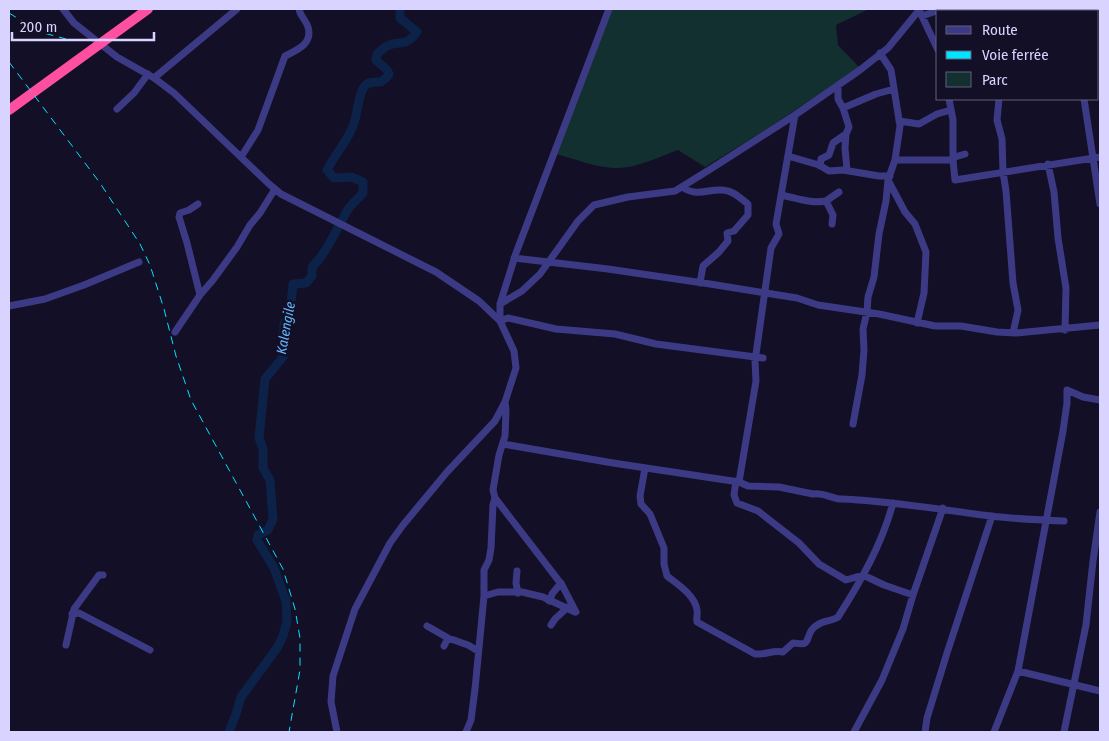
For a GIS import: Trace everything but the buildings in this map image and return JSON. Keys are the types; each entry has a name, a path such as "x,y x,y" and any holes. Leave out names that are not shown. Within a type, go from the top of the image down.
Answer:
{"highway":[{"path":"9,110 148,9"}],"street":[{"path":"63,9 74,23 117,57 151,76 174,93 281,194 436,272 479,300 500,321 514,351 516,368 505,402 495,422 448,472 396,535 355,609 332,676 331,702 337,732"},
{"path":"117,109 151,76 237,9"},
{"path":"241,157 258,130 285,56 303,47 309,36 308,27 299,9"},
{"path":"500,321 500,304 514,258 609,9"},
{"path":"500,304 522,291 540,274 578,221 594,205 628,197 675,191 795,115 838,85 888,48 920,12 942,9"},
{"path":"920,12 936,46"},
{"path":"853,424 862,375 863,329 868,297 874,277 879,234 889,178 895,160 900,126 891,70 880,53"},
{"path":"838,85 838,99 844,108 849,127 846,134 845,148 847,170"},
{"path":"844,108 876,94 894,89"},
{"path":"949,100 953,120 955,180 1097,157"},
{"path":"999,100 997,120 1002,139 1003,172 1018,310 1013,333"},
{"path":"1084,100 1097,157 1094,169 1100,204"},
{"path":"899,121 919,124 950,110"},
{"path":"795,115 776,224 779,234 771,248 764,293 756,381 734,495 737,503 758,511 798,543 819,564 846,580 863,575 913,595"},
{"path":"820,166 821,160 829,154 833,143 846,134"},
{"path":"895,160 954,160 955,157 965,154"},
{"path":"788,156 820,166 829,171 847,170 889,178"},
{"path":"1048,164 1054,192 1058,238 1066,288 1065,330"},
{"path":"889,178 905,212 916,224 926,252 924,293 917,323"},
{"path":"682,187 699,193 708,193 715,190 728,191 748,204 748,215 734,231 727,232 728,241 703,266 700,283"},
{"path":"175,332 200,295 237,247 275,189"},
{"path":"781,195 806,202 826,201 839,192"},
{"path":"826,201 833,215 832,224"},
{"path":"198,204 180,213 179,217 200,295"},
{"path":"514,258 608,269 797,298 818,305 949,327 962,326 1013,333 1065,330 1100,325"},
{"path":"9,306 46,299 139,262"},
{"path":"500,321 508,318 556,328 615,334 656,344 759,357"},
{"path":"994,732 1018,671 1067,404 1067,390 1083,397 1100,400"},
{"path":"466,732 471,720 484,596 484,570 489,560 495,498 493,490 506,424 505,402"},
{"path":"503,444 645,468 738,481 748,486 779,487 843,499 943,508 992,516 1064,521"},
{"path":"645,468 640,496 641,504 650,514 664,548 664,564 667,576 680,585 695,603 698,610 696,622 750,652 765,655 770,651 783,652 792,643 805,643 811,629 820,623 838,617 863,575 889,520 893,503"},
{"path":"495,498 561,583 570,605"},
{"path":"854,732 882,680 903,629 943,508"},
{"path":"926,732 927,718 942,668 992,516"},
{"path":"1064,732 1086,625 1092,561 1100,516"},
{"path":"517,571 518,593"},
{"path":"66,645 72,614 89,586 95,582 99,575 103,575"},
{"path":"543,597 550,601 552,594 561,583"},
{"path":"484,596 498,592 522,592 570,605"},
{"path":"551,625 555,618 570,605"},
{"path":"72,614 79,613 150,650"},
{"path":"427,626 448,638 468,645 478,652"},
{"path":"444,646 448,638"},
{"path":"1018,671 1100,691"}],"green space":[{"path":"611,9 869,9 836,25 838,45 859,67 770,127 705,167 678,150 639,165 614,168 556,154"}],"waterway":[{"name":"Kalengile","path":"229,732 241,697 277,648 287,621 286,601 274,568 257,540 258,535 268,530 273,519 270,480 263,468 263,449 259,438 265,379 283,357 284,324 290,314 293,284 306,283 312,276 312,267 327,248 349,208 363,193 363,182 351,177 334,178 327,170 355,121 360,96 364,87 370,83 381,82 389,74 376,60 377,54 387,46 409,40 417,32 400,18 400,9"}],"railway":[{"path":"9,13 40,32 66,39"},
{"path":"9,62 100,183 140,244 150,265 176,356 191,400 283,569 295,609 300,638 300,670 289,732"}]}
